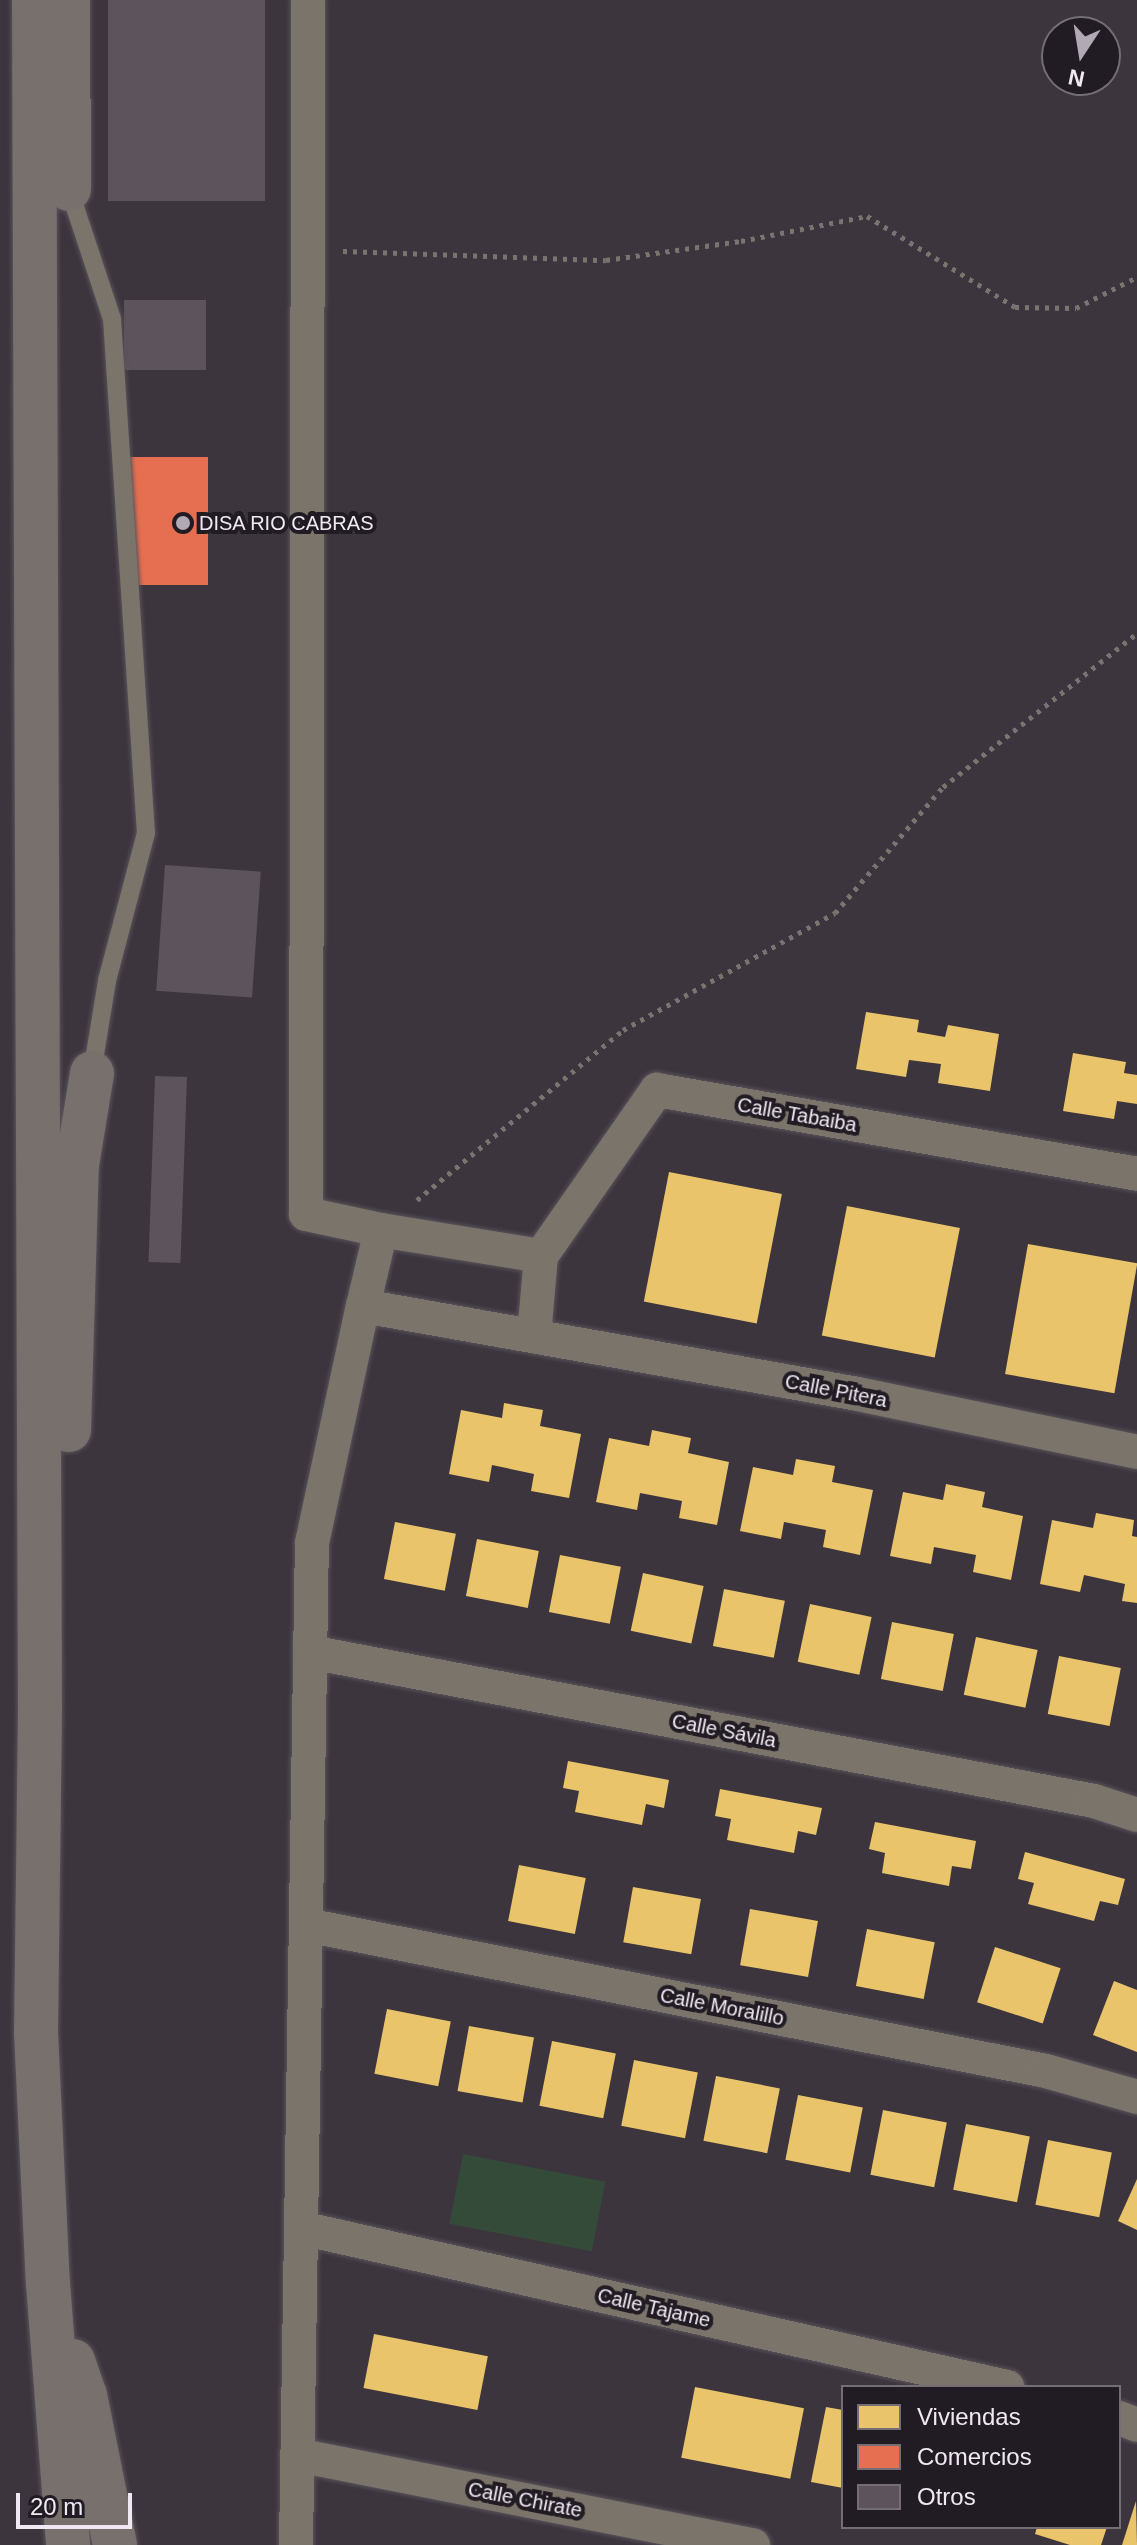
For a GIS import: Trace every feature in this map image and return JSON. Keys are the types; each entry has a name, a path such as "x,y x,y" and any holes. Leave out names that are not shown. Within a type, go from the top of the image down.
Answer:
{"highway":[{"path":"34,0 40,1709 36,2032 48,2283 68,2545"},
{"path":"68,0 69,189"},
{"path":"40,1709 67,1576 76,1180 92,1073"},
{"path":"48,2283 85,2395 115,2545"}],"street":[{"path":"308,0 306,1214 381,1230 541,1256 534,1336"},
{"name":"Calle Tabaiba","path":"541,1256 657,1090 1137,1174"},
{"path":"296,2545 312,1543 381,1230"},
{"name":"Calle Pitera","path":"363,1306 858,1394 1137,1452"},
{"name":"Calle Sávila","path":"310,1652 1094,1801 1137,1815"},
{"name":"Calle Moralillo","path":"306,1925 1046,2071 1137,2097"},
{"name":"Calle Tajame","path":"301,2228 998,2385"},
{"name":"Calle Chirate","path":"297,2455 753,2545"}],"lane":[{"path":"69,189 112,319 146,833 107,981 92,1073"}],"path":[{"path":"308,250 606,260 741,241 867,216 1015,307 1076,308 1137,277"},
{"path":"381,1230 623,1030 835,913 943,787 1137,633"}],"green space":[{"path":"463,2154 605,2182 592,2251 449,2224"}],"building: Viviendas":[{"path":"866,1012 919,1020 917,1032 945,1037 948,1025 999,1034 990,1091 938,1083 941,1064 909,1060 906,1077 856,1069"},
{"path":"1073,1053 1126,1062 1124,1073 1137,1075 1137,1104 1117,1101 1114,1119 1063,1111"},
{"path":"669,1172 782,1194 757,1324 644,1302"},
{"path":"847,1206 960,1228 935,1358 822,1336"},
{"path":"1028,1244 1137,1263 1114,1393 1005,1374"},
{"path":"504,1403 543,1410 540,1426 581,1434 569,1498 531,1491 534,1474 492,1465 489,1482 449,1474 461,1410 502,1418"},
{"path":"652,1430 691,1438 688,1453 729,1462 717,1525 679,1518 682,1501 640,1493 637,1510 596,1502 609,1438 649,1446"},
{"path":"796,1459 835,1466 832,1482 873,1490 860,1555 823,1547 826,1530 784,1522 781,1539 740,1531 753,1467 793,1475"},
{"path":"946,1484 985,1492 982,1507 1023,1516 1011,1580 973,1572 976,1555 934,1547 931,1564 890,1556 903,1492 943,1500"},
{"path":"1096,1513 1134,1520 1132,1536 1137,1537 1137,1603 1122,1601 1125,1584 1084,1575 1080,1592 1040,1584 1052,1520 1093,1528"},
{"path":"395,1522 456,1534 445,1591 384,1579"},
{"path":"477,1539 539,1551 528,1608 466,1596"},
{"path":"560,1555 621,1567 610,1624 549,1612"},
{"path":"643,1573 704,1586 691,1644 631,1631"},
{"path":"724,1589 785,1601 774,1658 713,1646"},
{"path":"810,1604 872,1617 859,1675 798,1662"},
{"path":"892,1622 954,1634 943,1691 881,1679"},
{"path":"976,1637 1038,1650 1025,1708 964,1695"},
{"path":"1059,1656 1121,1668 1110,1726 1048,1714"},
{"path":"568,1761 669,1780 664,1808 646,1804 642,1825 575,1812 579,1791 563,1788"},
{"path":"720,1789 822,1808 816,1835 798,1831 794,1853 727,1840 731,1819 715,1816"},
{"path":"875,1822 976,1841 971,1869 952,1866 949,1886 882,1873 885,1853 869,1849"},
{"path":"1025,1852 1125,1879 1118,1905 1100,1901 1094,1921 1028,1904 1034,1883 1018,1879"},
{"path":"519,1865 586,1878 575,1934 508,1921"},
{"path":"633,1887 701,1899 691,1954 623,1942"},
{"path":"750,1909 818,1921 808,1977 740,1965"},
{"path":"867,1929 935,1942 924,1999 856,1986"},
{"path":"995,1947 1061,1968 1043,2023 977,2002"},
{"path":"1114,1981 1137,1990 1137,2052 1093,2035"},
{"path":"387,2009 451,2021 438,2086 374,2074"},
{"path":"469,2026 534,2037 523,2102 458,2091"},
{"path":"552,2041 616,2053 603,2118 539,2106"},
{"path":"634,2060 698,2072 685,2138 621,2126"},
{"path":"716,2076 780,2088 767,2153 703,2141"},
{"path":"798,2095 863,2108 850,2172 785,2160"},
{"path":"883,2110 947,2122 934,2187 870,2175"},
{"path":"966,2124 1030,2136 1017,2202 953,2190"},
{"path":"1048,2140 1112,2152 1099,2217 1035,2205"},
{"path":"1137,2179 1137,2230 1118,2221"},
{"path":"374,2334 488,2356 477,2410 364,2388"},
{"path":"695,2387 804,2408 790,2479 681,2458"},
{"path":"826,2407 841,2410 841,2488 811,2482"},
{"path":"1136,2501 1137,2545 1122,2545"},
{"path":"1036,2529 1106,2529 1101,2545 1070,2545 1035,2534"}],"building: Comercios":[{"path":"122,457 208,457 208,585 122,585"}],"building: Otros":[{"path":"108,0 265,0 265,201 108,201"},
{"path":"124,300 206,300 206,370 124,370"},
{"path":"165,865 261,872 252,997 156,991"},
{"path":"155,1076 187,1077 180,1263 149,1262"}],"place":[{"name":"DISA RIO CABRAS","path":"183,523"}]}
